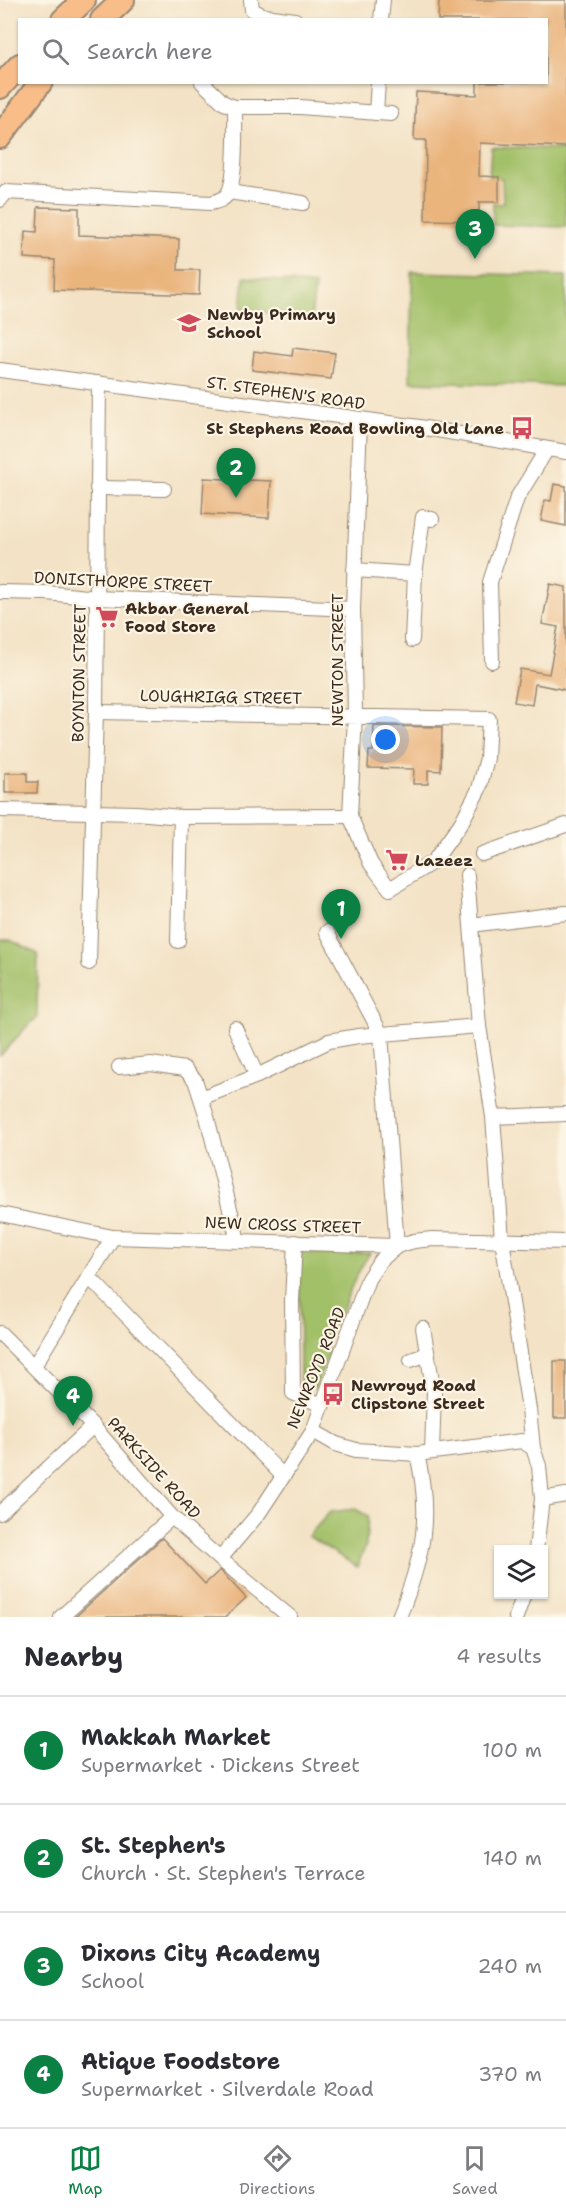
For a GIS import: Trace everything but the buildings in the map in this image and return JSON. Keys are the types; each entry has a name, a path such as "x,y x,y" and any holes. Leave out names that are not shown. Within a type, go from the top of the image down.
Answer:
{"main road":[{"path":"65,18 84,0"},
{"path":"104,18 123,0"},
{"path":"0,87 18,67"},
{"path":"0,137 40,84"}],"street":[{"path":"251,0 252,10 265,16 280,18"},
{"path":"381,18 383,0"},
{"path":"203,84 224,104 235,106 300,107 391,114"},
{"path":"376,112 378,84"},
{"path":"0,200 6,192 211,203 223,200 229,192 233,176 235,106"},
{"path":"229,192 303,203"},
{"name":"ST. STEPHEN'S ROAD","path":"0,370 419,428 566,452"},
{"name":"BOYNTON STREET","path":"89,963 96,712 99,383"},
{"name":"NEWTON STREET","path":"360,420 353,609 355,715 350,816 371,864 390,889"},
{"path":"492,661 499,642 490,582 517,498 547,448"},
{"path":"97,489 164,489"},
{"path":"412,640 415,574 423,517 432,519"},
{"path":"354,570 415,574"},
{"name":"DONISTHORPE STREET","path":"0,592 353,609"},
{"name":"LOUGHRIGG STREET","path":"96,712 489,719 487,758 479,789 461,823 434,861 390,889"},
{"path":"0,810 181,817 350,816"},
{"path":"178,941 181,817"},
{"path":"482,854 566,825"},
{"path":"466,875 479,1026 493,1117 502,1240 529,1408 532,1448 539,1466 542,1499 537,1545"},
{"path":"471,926 566,913"},
{"path":"327,932 381,1034 397,1246"},
{"path":"323,957 336,951"},
{"path":"201,1098 256,1076 329,1041 479,1026"},
{"path":"235,1028 256,1076"},
{"path":"119,1067 151,1064 185,1069 195,1080 238,1241"},
{"path":"493,1117 566,1114"},
{"name":"NEW CROSS STREET","path":"0,1214 113,1237 397,1246 432,1239 566,1242"},
{"path":"34,1366 113,1237"},
{"path":"295,1242 292,1301 293,1393 322,1405"},
{"name":"NEWROYD ROAD","path":"220,1559 259,1513 313,1431 368,1280 380,1261 397,1246"},
{"path":"89,1277 282,1475"},
{"path":"423,1328 434,1392 432,1452"},
{"name":"PARKSIDE ROAD","path":"3,1343 34,1366 93,1426 172,1517 290,1617"},
{"path":"411,1360 428,1354"},
{"path":"434,1392 448,1389"},
{"path":"0,1513 93,1426"},
{"path":"313,1431 336,1444 356,1450 417,1454 522,1441 532,1448"},
{"path":"399,1617 412,1585 425,1526 423,1478 417,1454"},
{"path":"542,1499 566,1495"},
{"path":"61,1617 172,1517"},
{"path":"516,1617 523,1599"}],"green space":[{"path":"491,147 563,149 566,155 566,227 493,225 493,203 503,204 502,178 489,177"},
{"path":"412,272 566,276 566,386 410,382"},
{"path":"244,277 315,285 311,318 241,310"},
{"path":"0,940 10,940 38,954 37,1018 0,1056"},
{"path":"299,1253 370,1253 352,1286 339,1322 330,1326 325,1347 329,1352 315,1388 300,1384"},
{"path":"355,1509 368,1516 366,1545 357,1567 308,1536 330,1512"}],"place":[{"name":"Dixons City Academy","path":"475,259"},
{"name":"Newby Primary School","path":"189,323"},
{"name":"St Stephens Road Bowling Old Lane","path":"522,428"},
{"name":"St. Stephen's","path":"236,498"},
{"name":"Akbar General Food Store","path":"107,617"},
{"name":"Lazeez","path":"397,860"},
{"name":"Makkah Market","path":"341,939"},
{"name":"Newroyd Road Clipstone Street","path":"333,1394"},
{"name":"Atique Foodstore","path":"73,1426"}]}
